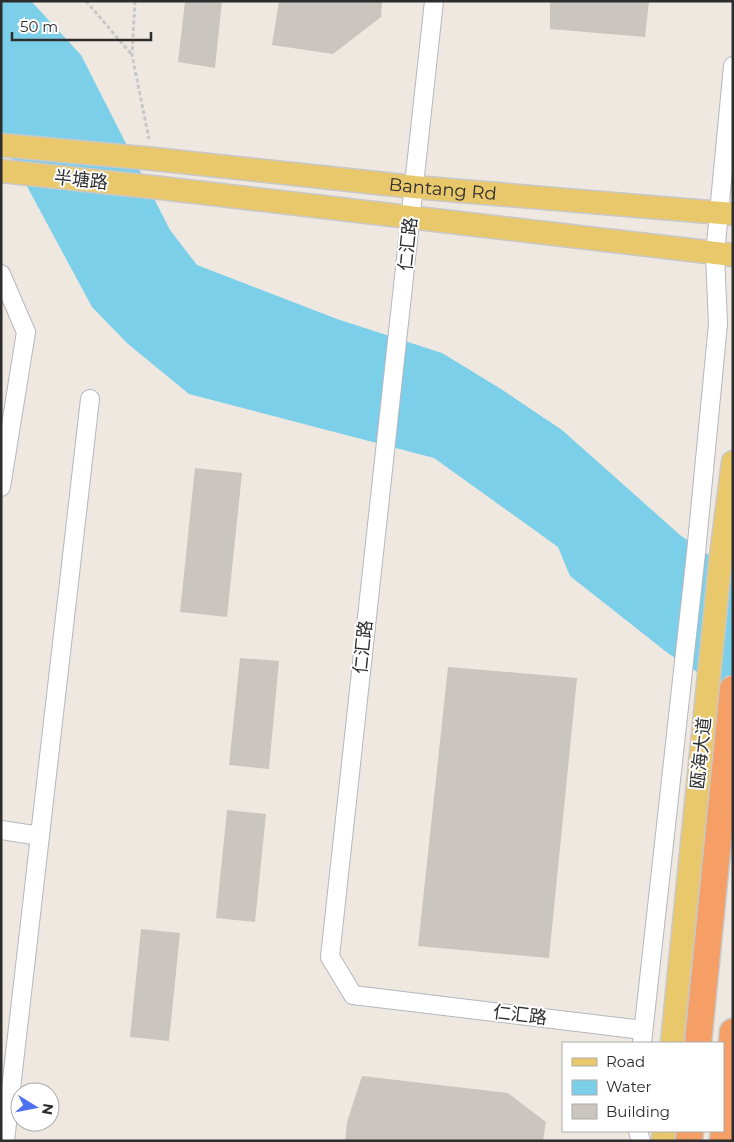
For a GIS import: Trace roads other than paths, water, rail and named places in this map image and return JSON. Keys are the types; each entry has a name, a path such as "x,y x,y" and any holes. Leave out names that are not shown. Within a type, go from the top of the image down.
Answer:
{"highway":[{"name":"瓯海大道","path":"698,1042 733,689"},
{"path":"724,1130 733,1032"}],"main road":[{"name":"半塘路","path":"9,146 154,159"},
{"name":"Bantang Rd","path":"154,159 414,187 725,214"},
{"name":"半塘路","path":"1,171 161,188"},
{"name":"Bantang Rd","path":"161,188 724,254"},
{"name":"瓯海大道","path":"672,1042 721,555 733,462"}],"street":[{"name":"仁汇路","path":"434,1 330,956 353,995 643,1037"},
{"path":"643,1037 696,553 718,324 724,254 733,66"},
{"path":"1,274 26,332 1,487"},
{"path":"5,1141 90,399"},
{"path":"1,830 40,836"}],"water":[{"path":"1,1 31,1 81,55 170,230 197,265 337,319 442,353 501,389 562,430 680,535 733,572 733,695 669,654 570,576 558,547 434,458 189,394 128,344 92,307 1,138"}]}
